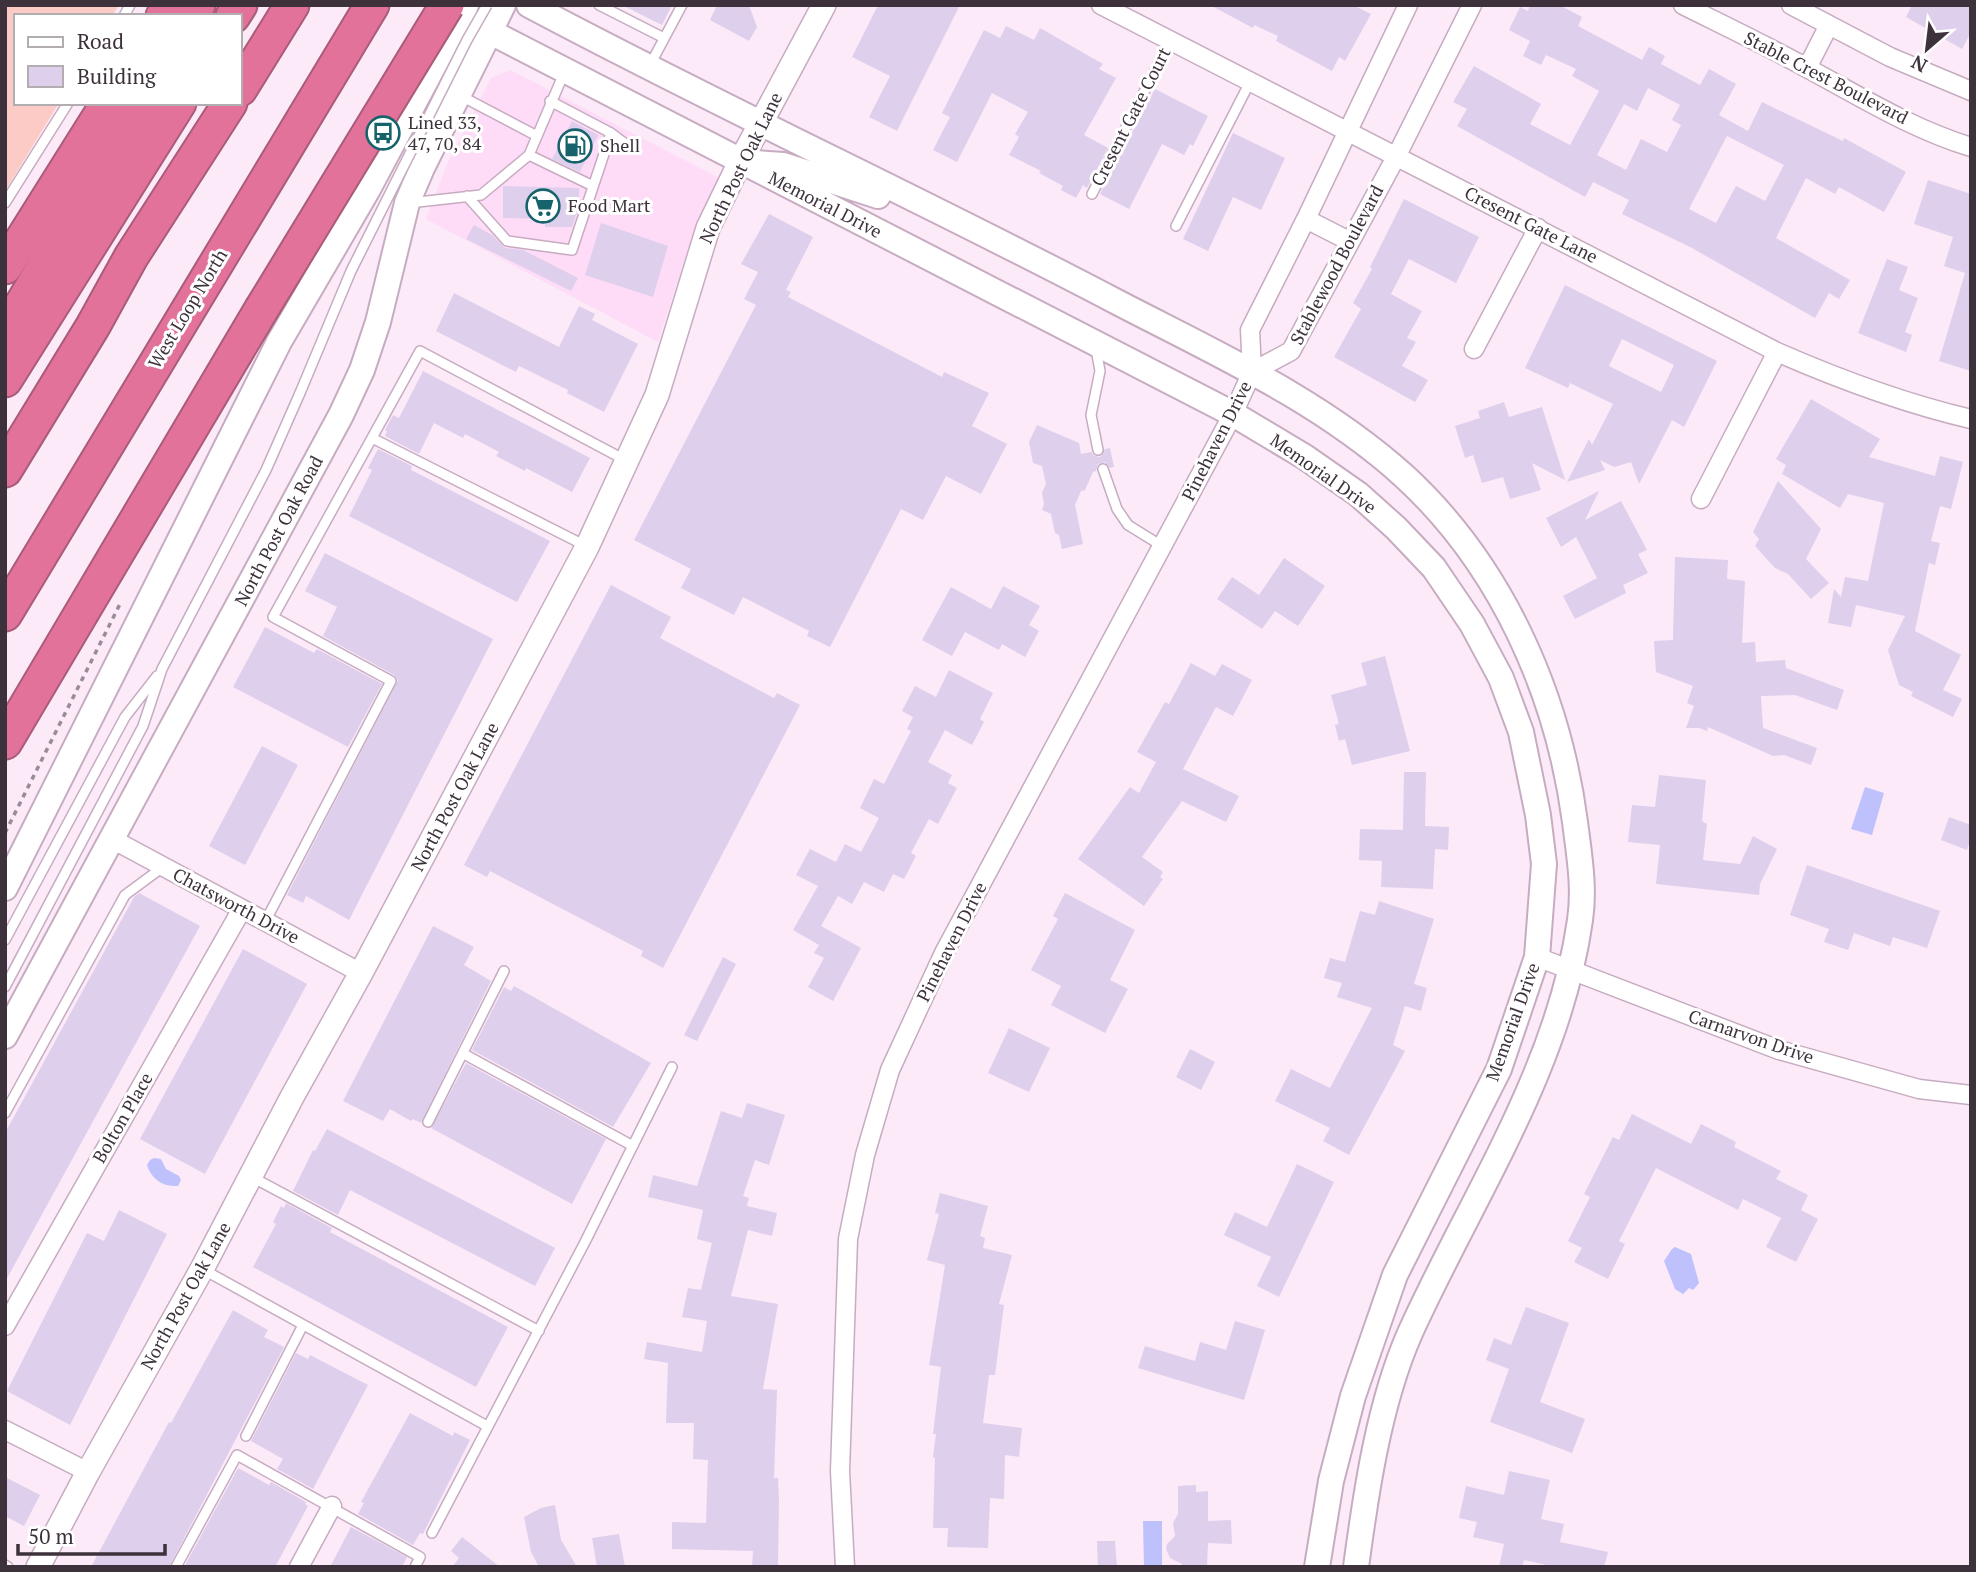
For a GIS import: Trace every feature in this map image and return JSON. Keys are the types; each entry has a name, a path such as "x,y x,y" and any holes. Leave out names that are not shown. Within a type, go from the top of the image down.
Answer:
{"highway":[{"path":"242,86 292,5"},
{"name":"West Loop North","path":"5,614 372,5"},
{"path":"5,742 261,310 458,9"},
{"path":"5,267 107,105"},
{"path":"5,333 140,105"},
{"path":"5,380 177,105"},
{"path":"5,470 93,327 131,257 229,105"}],"main road":[{"name":"Memorial Drive","path":"438,5 458,9 489,32 1233,414 1305,457 1358,494 1396,528 1434,568 1472,625 1501,678 1521,732 1538,815 1544,864 1537,957 1499,1069 1395,1275 1353,1395 1331,1481 1317,1567"},
{"name":"North Post Oak Road","path":"5,1036 341,415 357,381 377,322 407,203 503,5"},
{"name":"Memorial Drive","path":"529,5 556,12 649,67 1015,248 1252,372 1321,412 1368,446 1408,480 1453,527 1486,574 1520,635 1545,694 1569,776 1581,871 1581,916 1554,1028 1532,1086 1408,1339 1386,1404 1365,1497 1356,1567"},
{"path":"5,888 279,342 367,191 458,9"},
{"path":"740,162 783,165 961,223"},
{"path":"1353,1395 1386,1404"}],"street":[{"name":"North Post Oak Lane","path":"38,1567 252,1177 292,1097 361,973 587,547 629,462 657,395 708,228 824,5"},
{"name":"Cresent Gate Lane","path":"1101,5 1777,352 1849,383 1928,409 1971,419"},
{"path":"1252,372 1250,330 1408,5"},
{"name":"Stablewood Boulevard","path":"1252,372 1291,351 1396,157 1472,5"},
{"name":"Stable Crest Boulevard","path":"1684,5 1877,107 1950,140 1971,146"},
{"path":"1791,5 1890,57 1971,91"},
{"path":"1807,68 1829,25"},
{"path":"1306,219 1349,241"},
{"path":"1474,349 1538,228"},
{"path":"1702,499 1777,352"},
{"name":"Pinehaven Drive","path":"845,1567 840,1471 848,1239 864,1155 890,1070 944,953 1233,414 1252,372"},
{"name":"Chatsworth Drive","path":"112,839 361,973"},
{"name":"Bolton Place","path":"5,1326 242,909"},
{"name":"Carnarvon Drive","path":"1537,957 1779,1049 1919,1089 1971,1095"},
{"path":"5,1430 88,1472"},
{"path":"299,1567 332,1506"}],"lane":[{"path":"5,987 143,726 162,669 266,470 351,271 487,5"},
{"path":"598,5 664,38"},
{"path":"649,67 682,5"},
{"name":"Cresent Gate Court","path":"1092,194 1170,41"},
{"path":"407,203 481,195 529,155 564,71"},
{"path":"1176,226 1250,82"},
{"path":"458,94 537,136"},
{"path":"551,101 611,133 627,145"},
{"path":"5,203 67,105"},
{"path":"467,196 507,241 572,250 611,133"},
{"path":"529,155 593,186"},
{"path":"1094,342 1100,371 1091,415 1098,450"},
{"path":"265,922 391,681 273,617 420,351 629,462"},
{"path":"372,438 587,547"},
{"path":"1104,470 1117,509 1128,525 1162,546"},
{"path":"5,940 125,717 162,669"},
{"path":"5,1114 125,895 163,867"},
{"path":"428,1122 505,971"},
{"path":"464,1054 633,1146"},
{"path":"432,1533 539,1331 672,1067"},
{"path":"252,1177 539,1331"},
{"path":"202,1269 487,1426"},
{"path":"246,1436 303,1325"},
{"path":"176,1567 237,1455 420,1557 415,1567"}],"shaded area":[{"path":"5,5 119,5 113,14 14,14 14,105 58,105 5,191"},
{"path":"510,70 719,178 689,246 658,342 426,219 447,164 491,78"}],"water":[{"path":"1865,787 1884,793 1872,835 1851,829"},
{"path":"154,1158 161,1159 166,1169 179,1176 181,1180 178,1186 167,1185 155,1178 147,1165"},
{"path":"1675,1247 1691,1254 1699,1283 1693,1290 1689,1288 1683,1294 1675,1289 1664,1261"},
{"path":"1143,1521 1162,1521 1162,1567 1144,1567"}],"building":[{"path":"622,5 672,5 662,25"},
{"path":"717,5 749,5 757,27 749,41 710,20"},
{"path":"878,5 960,5 897,131 869,117 890,76 852,57"},
{"path":"1210,5 1353,5 1371,14 1345,61 1339,57 1332,71 1276,41 1278,36 1254,25 1253,28"},
{"path":"1530,5 1559,5 1582,17 1578,26 1642,60 1649,47 1665,56 1661,64 1700,85 1709,69 1736,84 1719,115 1748,131 1762,102 1843,141 1844,138 1906,172 1884,212 1839,187 1835,194 1806,178 1776,238 1850,280 1839,299 1829,293 1815,318 1692,248 1622,214 1629,200 1593,182 1585,197 1457,126 1467,109 1453,102 1474,66 1541,104 1530,124 1570,145 1599,91 1572,76 1576,69 1546,55 1541,65 1523,56 1530,41 1509,30 1520,7 1528,11","holes":["1648,88 1680,105 1672,120 1681,125 1667,152 1641,139 1626,170 1597,155 1624,104 1637,111","1727,136 1784,165 1765,201 1736,186 1716,223 1689,209"]},
{"path":"1912,5 1971,5 1971,32 1962,49 1906,17"},
{"path":"1006,26 1034,40 1040,28 1103,64 1099,69 1116,78 1084,135 1108,148 1087,188 1083,185 1076,198 1061,190 1063,186 1039,173 1041,171 1009,155 1019,137 1015,134 1028,112 992,93 957,162 933,150 950,117 942,113 984,30 1000,38"},
{"path":"1155,89 1208,116 1193,146 1190,144 1184,155 1162,144 1129,209 1100,194"},
{"path":"572,121 598,135 580,172 552,159"},
{"path":"1233,133 1285,158 1261,210 1233,197 1208,251 1183,239"},
{"path":"1928,180 1971,194 1971,371 1939,361 1965,273 1944,266 1953,237 1914,224"},
{"path":"503,186 579,188 579,206 572,227 545,227 545,219 503,218"},
{"path":"1404,199 1479,237 1456,283 1409,259 1391,294 1422,311 1407,338 1416,342 1402,366 1428,380 1415,402 1334,357 1361,309 1353,303"},
{"path":"769,214 813,237 786,290 791,292 788,297 942,377 944,372 989,393 972,426 1007,444 981,494 946,476 923,520 901,509 830,647 807,636 809,631 743,597 734,615 681,588 691,569 634,540 756,305 744,299 758,272 741,264"},
{"path":"601,223 668,246 653,297 585,275"},
{"path":"474,225 492,235 505,248 523,250 578,278 571,291 466,239"},
{"path":"1887,259 1908,267 1899,290 1918,298 1905,332 1912,335 1906,352 1858,333"},
{"path":"1565,285 1717,361 1684,427 1672,420 1639,484 1631,462 1614,467 1600,460 1605,470 1567,482 1589,439 1592,445 1613,404 1570,383 1568,388 1525,368","holes":["1622,339 1674,365 1661,392 1609,366"]},
{"path":"454,293 559,347 579,306 595,314 592,320 638,344 604,412 567,393 568,390 519,366 516,372 436,331"},
{"path":"423,371 590,458 572,492 496,456 499,452 465,434 463,438 434,423 419,454 385,436 385,430 393,415 399,418"},
{"path":"1811,399 1880,439 1869,457 1935,476 1940,456 1963,462 1951,509 1940,506 1931,541 1940,543 1935,565 1929,563 1915,631 1961,655 1943,690 1962,699 1953,717 1911,696 1913,692 1899,685 1888,650 1905,616 1856,605 1851,627 1828,623 1834,589 1841,597 1845,577 1868,581 1884,503 1848,494 1840,508 1782,474 1786,465 1776,459"},
{"path":"1504,402 1509,417 1542,407 1565,480 1532,463 1541,490 1510,499 1503,477 1482,483 1473,455 1465,458 1455,426 1480,418 1478,411"},
{"path":"1037,425 1079,443 1081,454 1091,452 1100,457 1105,449 1110,448 1114,467 1110,468 1105,462 1098,464 1075,505 1083,544 1062,549 1051,514 1042,510 1042,493 1046,484 1042,466 1033,463 1029,442"},
{"path":"378,449 412,466 411,470 550,541 517,602 349,516 372,470 368,468"},
{"path":"1778,481 1821,529 1806,559 1829,583 1811,599 1788,574 1775,568 1755,546 1759,539 1753,532"},
{"path":"1599,491 1585,520 1621,501 1647,550 1638,554 1648,573 1623,585 1626,593 1575,619 1563,596 1597,578 1576,537 1561,547 1546,518"},
{"path":"325,553 493,639 349,920 306,896 303,903 287,895 398,680 394,675 323,636 337,607 305,591"},
{"path":"1675,557 1728,560 1727,579 1745,581 1742,643 1755,642 1756,662 1785,660 1786,668 1844,690 1837,710 1795,695 1761,696 1763,728 1817,748 1811,765 1784,755 1773,756 1708,727 1707,731 1686,728 1694,706 1687,703 1693,686 1656,672 1654,641 1673,640"},
{"path":"1284,558 1325,586 1298,626 1275,611 1262,629 1217,599 1232,577 1259,595"},
{"path":"611,585 671,617 660,638 774,698 777,693 800,705 663,968 641,956 643,951 490,871 487,877 464,865"},
{"path":"1003,586 1040,606 1029,625 1039,631 1025,657 1002,644 999,650 965,632 952,656 922,640 951,587 991,609"},
{"path":"265,627 314,653 317,649 382,684 348,747 233,687"},
{"path":"1385,656 1410,751 1352,765 1345,739 1339,741 1335,725 1339,724 1331,695 1367,685 1361,663"},
{"path":"1191,663 1215,676 1222,664 1252,680 1233,716 1216,707 1183,769 1239,796 1226,822 1182,801 1142,857 1163,872 1160,877 1163,879 1144,906 1078,859 1130,787 1139,793 1156,762 1137,752 1165,702 1169,704"},
{"path":"949,670 993,693 980,719 984,722 972,745 945,730 928,762 952,775 948,783 957,788 938,824 929,819 911,853 916,856 904,879 893,874 884,892 864,882 852,904 838,896 821,926 861,948 833,1001 808,987 824,958 814,953 819,945 793,930 818,886 796,875 810,849 836,862 845,844 861,852 879,818 860,808 874,779 884,784 911,731 907,729 913,717 902,711 915,686 936,697"},
{"path":"262,746 298,765 245,865 209,846"},
{"path":"1404,772 1426,772 1425,826 1449,827 1448,850 1435,849 1433,889 1381,887 1382,861 1359,860 1360,829 1403,830"},
{"path":"1659,775 1706,780 1702,821 1707,824 1703,860 1740,864 1753,836 1777,849 1760,884 1759,895 1656,884 1660,845 1628,842 1632,805 1655,807"},
{"path":"1949,817 1971,825 1967,850 1941,840"},
{"path":"1807,865 1940,911 1927,948 1893,937 1890,946 1854,933 1848,950 1824,942 1829,929 1790,915"},
{"path":"139,893 200,926 5,1282 5,1133 134,897"},
{"path":"1065,893 1135,930 1110,980 1128,989 1105,1033 1051,1005 1061,986 1031,970 1058,919 1053,916"},
{"path":"1379,901 1434,919 1414,984 1427,988 1421,1011 1405,1006 1393,1045 1405,1051 1349,1155 1323,1141 1330,1128 1275,1101 1291,1069 1330,1088 1372,1008 1337,997 1342,983 1324,978 1330,958 1345,962 1360,911 1375,915"},
{"path":"433,926 474,947 464,965 491,981 421,1123 413,1119 411,1121 390,1109 383,1121 343,1101"},
{"path":"243,949 307,984 205,1174 140,1139"},
{"path":"723,957 736,964 697,1041 684,1035"},
{"path":"514,986 651,1063 613,1127 472,1050 504,987 511,991"},
{"path":"1009,1028 1050,1048 1029,1092 988,1073"},
{"path":"1190,1049 1215,1062 1201,1090 1176,1077"},
{"path":"466,1063 606,1139 572,1204 431,1128"},
{"path":"747,1103 785,1115 769,1165 755,1160 743,1196 749,1198 747,1206 777,1213 772,1236 748,1230 731,1296 778,1304 763,1389 777,1390 774,1478 778,1478 779,1500 778,1567 752,1567 753,1551 672,1549 672,1522 706,1523 708,1460 693,1459 694,1423 666,1423 668,1363 644,1359 647,1342 702,1352 707,1321 682,1317 688,1288 701,1290 712,1243 697,1239 703,1210 648,1197 653,1175 697,1186 721,1111 742,1118"},
{"path":"1632,1114 1691,1144 1701,1124 1736,1142 1734,1147 1781,1171 1776,1179 1808,1195 1801,1210 1818,1219 1796,1262 1766,1247 1781,1218 1743,1199 1738,1210 1656,1168 1619,1241 1625,1244 1608,1279 1574,1262 1582,1248 1568,1241 1590,1197 1584,1194 1613,1137 1619,1140"},
{"path":"327,1129 555,1248 535,1286 350,1190 338,1215 293,1191 313,1150 315,1151"},
{"path":"1297,1164 1334,1182 1279,1297 1257,1286 1271,1257 1224,1235 1235,1212 1267,1227"},
{"path":"940,1193 988,1206 980,1236 985,1238 983,1248 1012,1255 999,1304 1004,1305 995,1375 989,1375 983,1423 1022,1428 1019,1457 1005,1455 1004,1499 990,1498 988,1548 947,1547 948,1528 933,1528 933,1457 936,1434 933,1434 941,1367 929,1365 945,1265 927,1260 939,1214 935,1213"},
{"path":"286,1203 332,1228 330,1232 508,1327 476,1387 253,1267 276,1224 273,1222 281,1206 284,1208"},
{"path":"119,1210 167,1234 70,1425 7,1391 87,1233 104,1241"},
{"path":"1526,1307 1569,1323 1540,1402 1585,1419 1572,1453 1490,1422 1509,1369 1486,1360 1494,1338 1511,1345"},
{"path":"233,1310 268,1330 264,1337 284,1347 169,1567 91,1567 169,1422 171,1423"},
{"path":"1235,1321 1265,1330 1244,1400 1138,1368 1145,1346 1195,1361 1200,1342 1226,1350"},
{"path":"296,1353 308,1359 310,1355 368,1385 313,1489 277,1469 283,1459 251,1441"},
{"path":"410,1413 453,1436 454,1432 470,1440 423,1534 420,1533 413,1545 358,1514 364,1503 361,1502"},
{"path":"238,1468 269,1485 271,1482 306,1502 308,1506 275,1567 184,1567"},
{"path":"1509,1471 1550,1480 1541,1519 1564,1524 1560,1542 1608,1552 1604,1567 1555,1567 1524,1560 1522,1567 1499,1567 1504,1544 1473,1537 1477,1522 1459,1518 1466,1486 1504,1495"},
{"path":"5,1477 40,1495 24,1526 5,1516"},
{"path":"1196,1485 1196,1492 1208,1491 1208,1521 1231,1520 1232,1544 1208,1543 1207,1567 1182,1567 1182,1564 1170,1558 1166,1549 1175,1536 1173,1523 1178,1514 1178,1486"},
{"path":"555,1505 561,1540 577,1567 539,1567 531,1552 524,1517 541,1508"},
{"path":"351,1527 407,1557 402,1567 330,1567"},
{"path":"619,1534 625,1567 597,1567 592,1538"},
{"path":"462,1537 500,1567 452,1567 459,1558 451,1551"},
{"path":"1097,1541 1115,1541 1117,1567 1098,1567"}],"place":[{"name":"Lined 33, 47, 70, 84","path":"383,133"},
{"name":"Shell","path":"575,146"},
{"name":"Food Mart","path":"543,206"}]}
